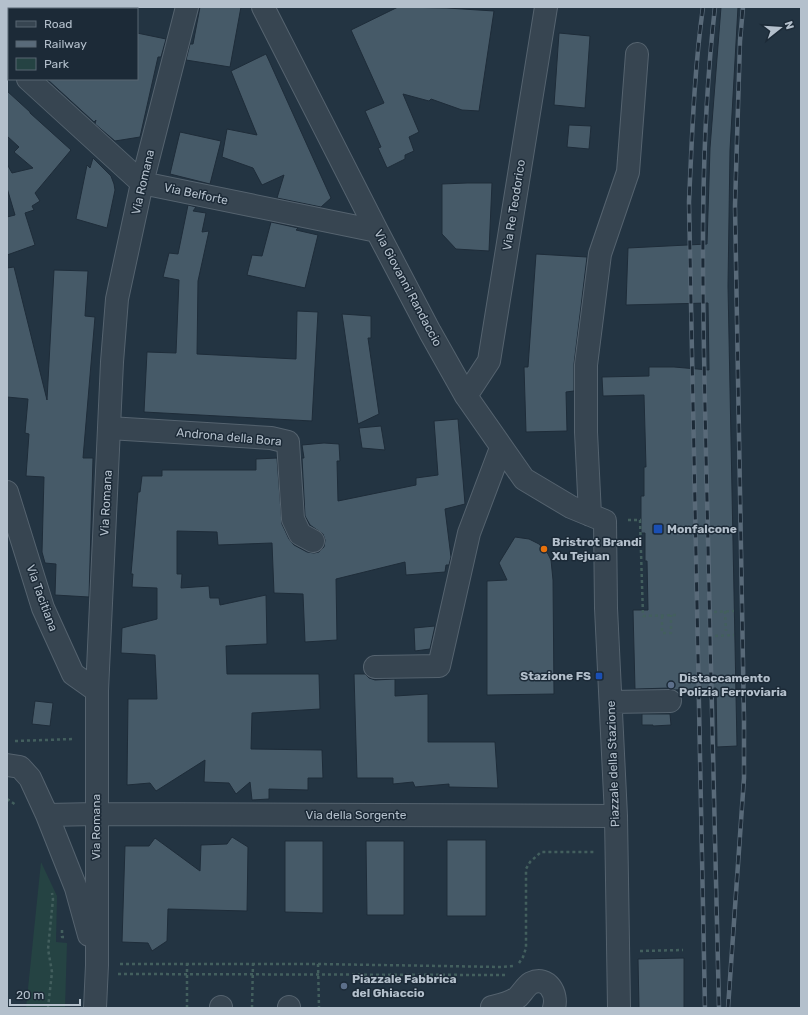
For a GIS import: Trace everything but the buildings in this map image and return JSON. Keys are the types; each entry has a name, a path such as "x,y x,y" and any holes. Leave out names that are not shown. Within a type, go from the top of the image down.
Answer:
{"street":[{"name":"Via Romana","path":"95,1008 97,965 97,691 112,362 117,300 142,183 187,7"},
{"name":"Via Giovanni Randaccio","path":"263,7 377,231 466,396 524,479 571,507 598,518"},
{"name":"Via Re Teodorico","path":"466,396 489,361 546,7"},
{"name":"Piazzale della Stazione","path":"619,1008 616,816 611,702 606,608 598,518 586,432 586,365 600,254 628,172 637,54"},
{"path":"29,80 142,183"},
{"name":"Via Belforte","path":"142,183 377,231"},
{"name":"Androna della Bora","path":"110,428 271,438 288,442 293,519 300,534 313,541"},
{"path":"375,667 439,666 469,533 501,448"},
{"name":"Via Tacitiana","path":"7,492 43,608 73,674 97,691"},
{"path":"611,702 670,701"},
{"path":"7,765 20,767 30,778 47,815 76,888 97,965"},
{"name":"Via della Sorgente","path":"47,815 616,816"},
{"path":"495,1008 492,1007 512,1001 518,997 530,984 539,981 548,985 554,992 556,1000 554,1008"}],"path":[{"path":"640,520 642,616 677,615"},
{"path":"725,611 726,631"},
{"path":"714,612 734,611"},
{"path":"662,616 662,633 671,633 671,615"},
{"path":"715,636 734,635"},
{"path":"15,741 77,739"},
{"path":"97,965 253,963 511,967 519,963 526,948 526,869 530,862 541,852 616,852"},
{"path":"48,1008 52,972 48,949 53,900 52,891"},
{"path":"618,951 683,950"},
{"path":"187,963 187,1008"},
{"path":"252,1008 253,963"},
{"path":"318,964 319,1008"},
{"path":"116,974 509,974"}],"green space":[{"path":"41,862 57,896 56,942 67,943 65,1008 26,1008"}],"railway":[{"path":"703,7 695,80 689,202 705,1008"},
{"path":"715,7 706,119 703,286 719,1008"},
{"path":"728,1008 744,778 735,206 740,41 743,7"}],"place":[{"name":"Monfalcone","path":"658,529"},
{"name":"Bristrot Brandi Xu Tejuan","path":"544,549"},
{"name":"Stazione FS","path":"599,676"},
{"name":"Distaccamento Polizia Ferroviaria","path":"671,685"},
{"name":"Piazzale Fabbrica del Ghiaccio","path":"344,986"}]}
